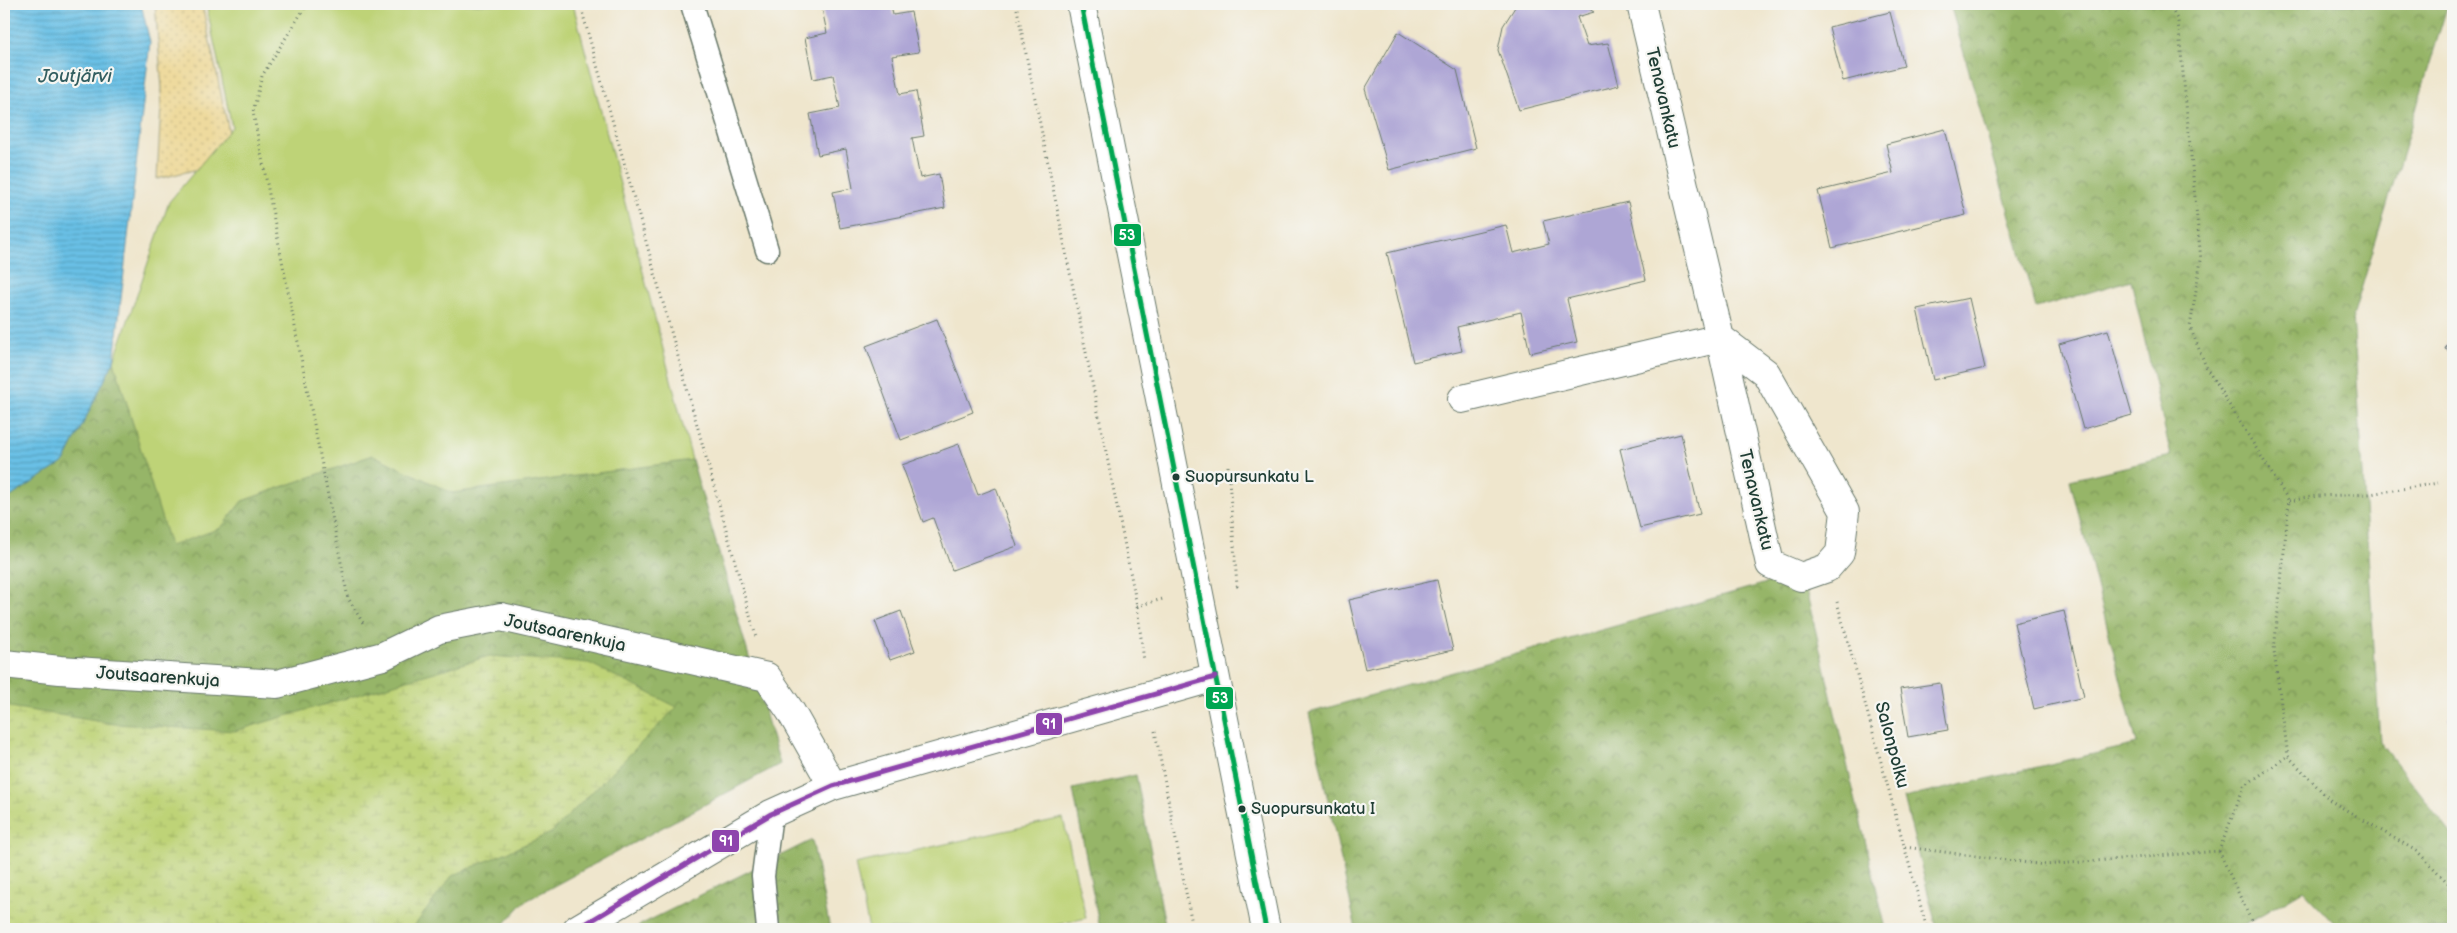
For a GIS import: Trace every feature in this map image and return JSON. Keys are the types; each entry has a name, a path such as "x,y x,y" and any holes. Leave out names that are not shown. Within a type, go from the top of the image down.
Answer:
{"street":[{"path":"1081,4 1266,929"},
{"name":"Tenavankatu","path":"1641,4 1720,338 1770,564 1801,577 1827,568"},
{"path":"1462,399 1720,338 1766,373 1845,512 1840,553 1827,568"},
{"name":"Joutsaarenkuja","path":"4,664 277,684 383,656 439,629 501,617 767,677"},
{"path":"767,677 792,712 833,786"},
{"path":"576,929 771,814 833,786 1215,677"}],"lane":[{"path":"692,4 767,250"},
{"path":"768,929 763,876 771,814"}],"path":[{"path":"307,4 262,76 253,112 348,598 383,656"},
{"path":"580,4 767,677"},
{"path":"1016,4 1137,606 1148,695 1193,929"},
{"path":"2169,4 2178,21 2201,260 2190,327 2207,369 2289,501 2274,651 2288,756 2331,801 2418,852 2453,888"},
{"path":"2289,501 2317,496 2370,494 2438,483"},
{"name":"Salonpolku","path":"1827,568 1849,640 1927,929"},
{"path":"2255,929 2219,850 2244,786 2288,756"},
{"path":"1905,847 2046,865 2219,850"}],"green space":[{"path":"206,4 573,4 692,460 452,493 373,455 242,501 221,528 170,546 114,361 169,202 232,127"},
{"path":"1950,4 2448,4 2353,316 2380,742 2453,836 2453,929 2340,929 2303,890 2242,926 2228,929 1937,929 1904,798 2137,744 2070,480 2171,456 2131,280 2036,308"},
{"path":"114,361 170,545 221,528 242,501 373,455 452,493 692,460 780,764 524,902 500,929 4,929 4,501 64,462"},
{"path":"1802,573 1886,929 1356,929 1309,713"},
{"path":"489,656 589,663 677,707 551,833 452,876 412,929 4,929 4,706 115,724 235,731"},
{"path":"1136,775 1166,929 1100,929 1073,789"},
{"path":"1063,818 1086,918 1038,929 869,929 855,864"},
{"path":"812,840 830,929 635,929 642,924"}],"sand":[{"path":"155,4 202,4 235,160 157,179 162,88"}],"water":[{"name":"Joutjärvi","path":"4,4 141,4 150,42 114,361 64,462 4,501"}],"building":[{"path":"821,4 891,4 893,15 911,12 919,52 892,56 900,94 916,91 924,136 912,138 920,178 939,174 945,208 840,228 833,192 853,188 846,149 818,155 810,114 840,108 833,75 813,79 805,38 827,33"},
{"path":"1517,4 1581,4 1594,12 1577,17 1587,46 1608,43 1619,85 1519,110 1498,50 1503,26"},
{"path":"1716,4 1728,4 1728,5 1716,7"},
{"path":"1890,12 1904,66 1843,81 1829,27"},
{"path":"1398,32 1457,70 1476,148 1389,170 1365,89"},
{"path":"1945,129 1966,215 1832,248 1818,191 1893,173 1886,144"},
{"path":"1628,202 1646,280 1567,299 1577,342 1530,353 1521,312 1457,327 1462,351 1413,362 1387,253 1506,225 1513,253 1549,244 1543,221"},
{"path":"1969,298 1985,368 1933,380 1917,309"},
{"path":"937,319 973,412 901,440 866,346"},
{"path":"2108,330 2132,415 2083,429 2059,344"},
{"path":"2453,333 2453,353 2445,349"},
{"path":"1681,434 1700,514 1640,528 1620,449"},
{"path":"959,444 978,495 996,488 1017,546 952,570 933,518 923,522 902,465"},
{"path":"1437,580 1453,650 1365,669 1349,600"},
{"path":"901,611 915,651 890,660 875,621"},
{"path":"2064,611 2084,697 2034,709 2014,623"},
{"path":"1940,683 1948,730 1908,737 1900,689"},
{"path":"2453,709 2453,722 2448,720"}],"transit line":[{"name":"53","path":"1081,4 1266,929"},
{"name":"91","path":"577,929 771,814 833,786 1215,677"}],"place":[{"name":"Suopursunkatu L","path":"1176,477"},
{"name":"Suopursunkatu I","path":"1242,809"}]}
